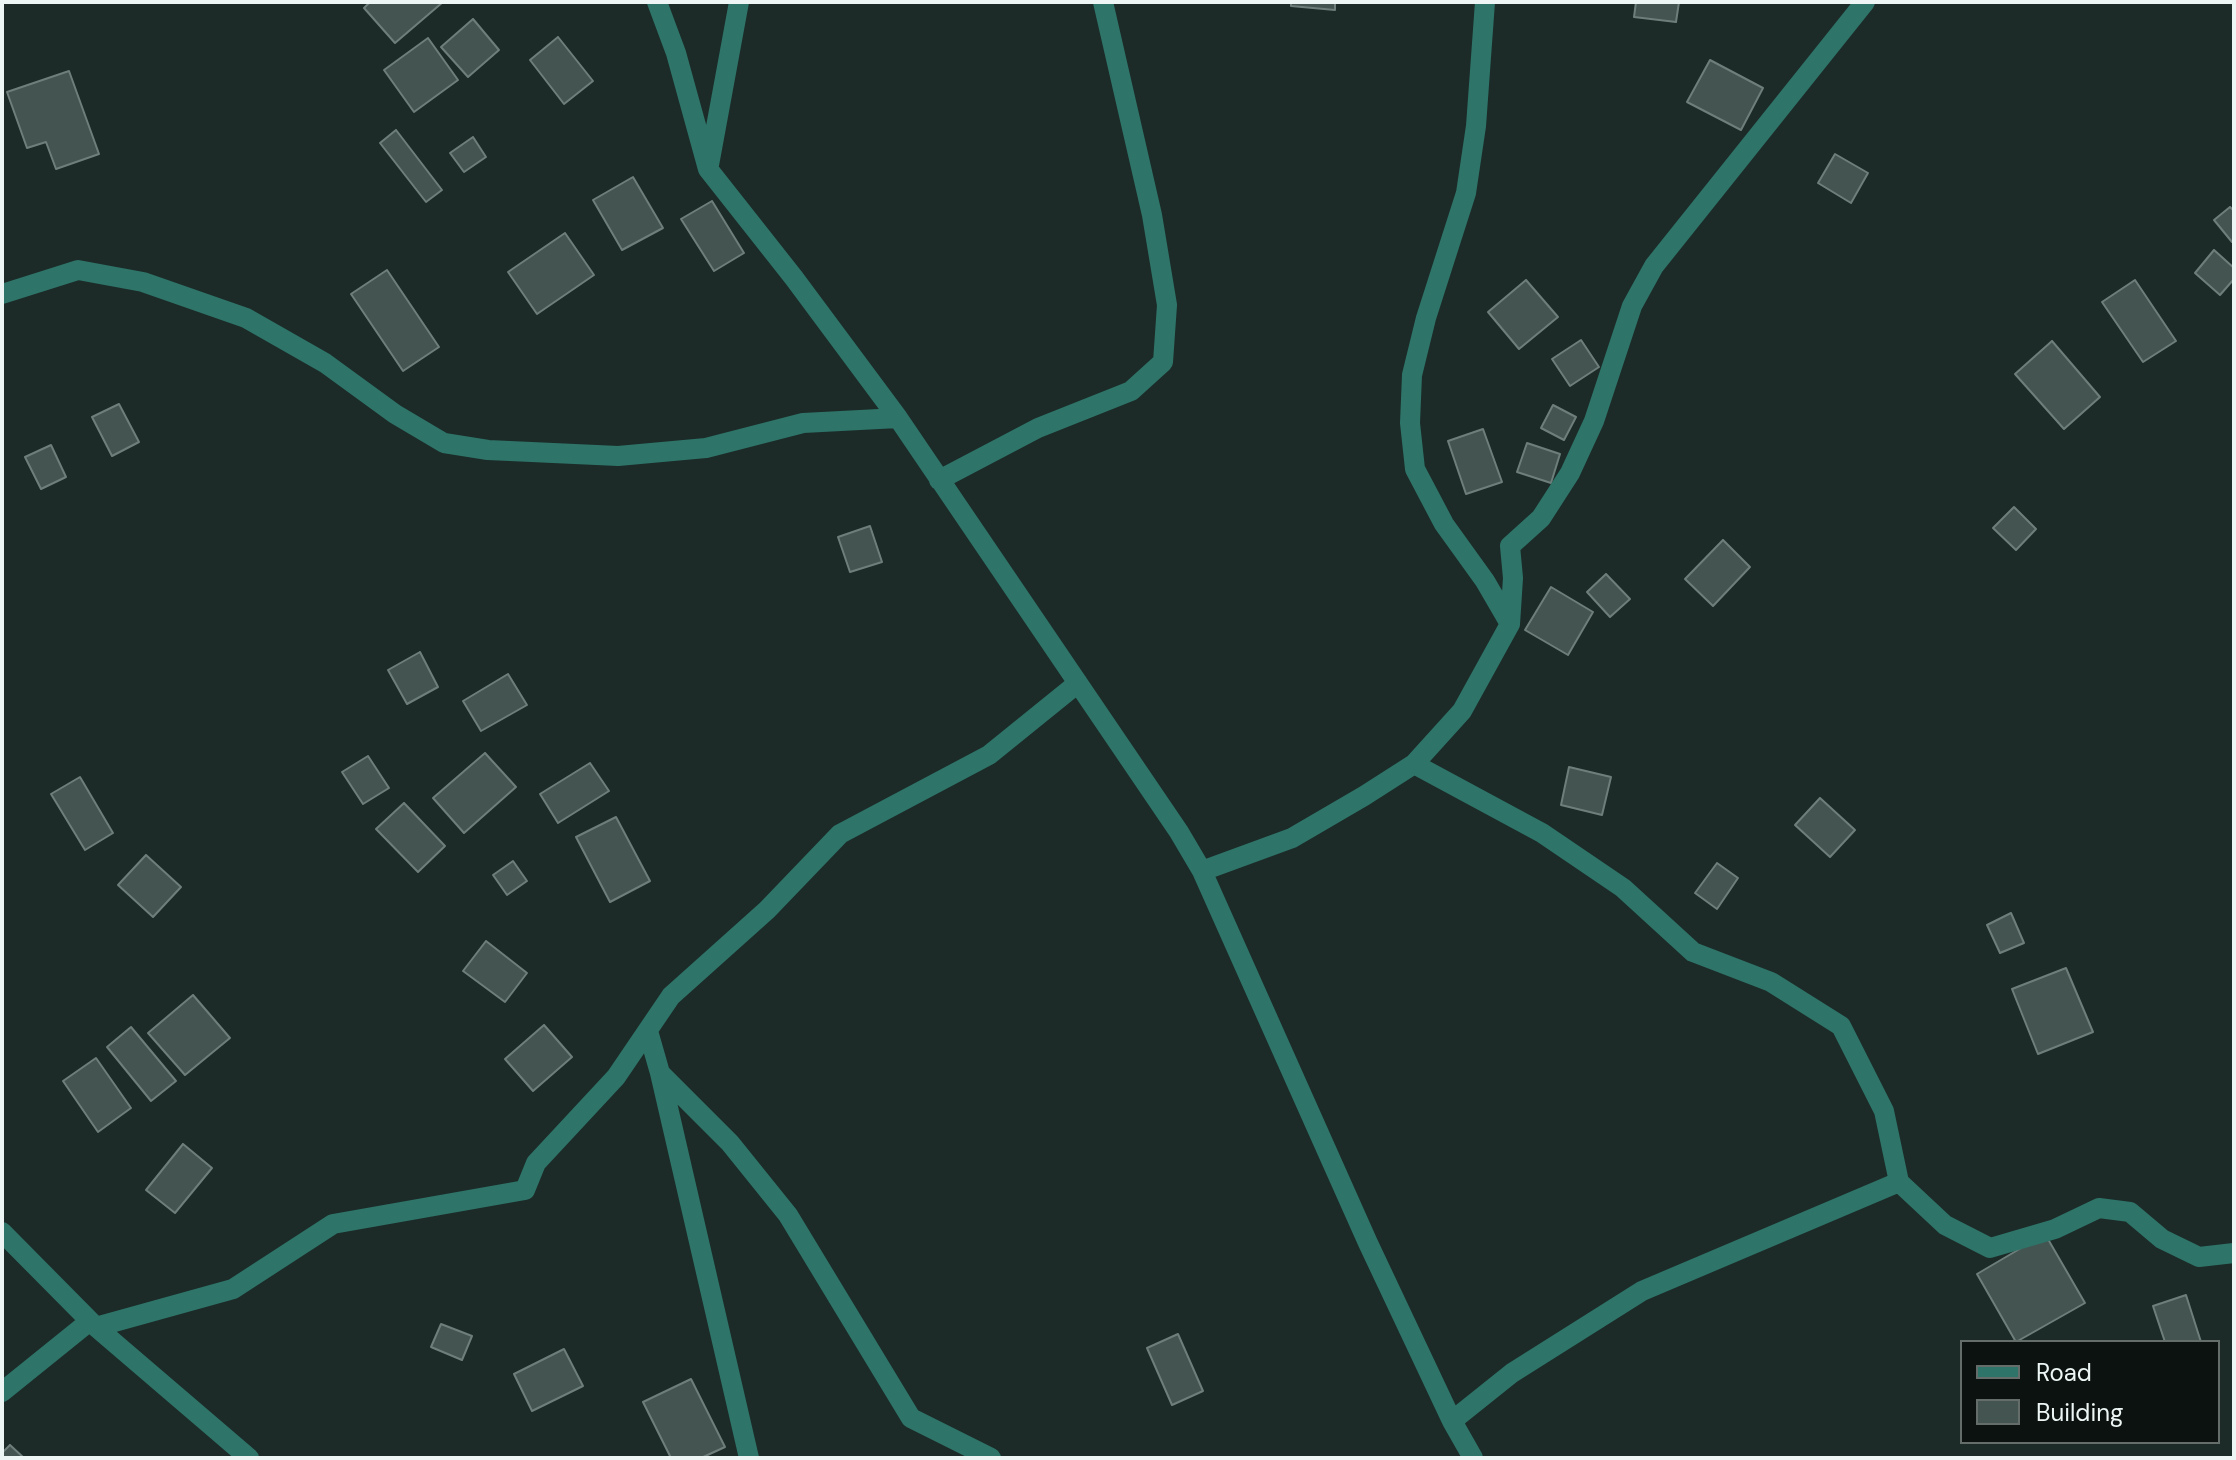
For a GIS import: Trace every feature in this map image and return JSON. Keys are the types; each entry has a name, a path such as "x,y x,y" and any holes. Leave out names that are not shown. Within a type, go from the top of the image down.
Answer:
{"street":[{"path":"657,2 676,53 708,169 898,418 1179,832 1202,871 1361,1229 1452,1421 1473,1458"},
{"path":"708,169 739,2"},
{"path":"939,480 1038,428 1131,391 1163,362 1167,305 1152,215 1103,2"},
{"path":"1485,2 1476,126 1466,193 1450,251 1426,318 1412,375 1410,423 1415,469 1444,524 1485,581 1510,624"},
{"path":"1202,871 1292,838 1414,764 1462,711 1510,624 1513,578 1510,546 1541,518 1570,473 1594,421 1632,306 1654,266 1865,2"},
{"path":"2,294 78,270 143,282 246,318 325,363 395,414 444,443 488,450 618,456 706,448 803,423 898,418"},
{"path":"2,1392 93,1324 233,1289 333,1224 525,1190 536,1163 616,1077 671,996 767,910 840,834 989,755 1078,683"},
{"path":"1414,764 1554,840 1623,888 1693,952 1771,982 1841,1026 1884,1111 1899,1182 1945,1225 1990,1248 2055,1229 2099,1208 2130,1212 2162,1239 2199,1257 2234,1253"},
{"path":"648,1031 749,1458"},
{"path":"660,1073 730,1143 788,1215 911,1418 991,1458"},
{"path":"1452,1421 1512,1373 1642,1291 1899,1182"},
{"path":"2,1232 93,1324 249,1458"}],"building":[{"path":"370,2 443,2 395,43 364,8"},
{"path":"1291,2 1335,2 1335,10 1291,6"},
{"path":"1636,2 1679,2 1676,22 1634,17"},
{"path":"473,19 499,50 468,77 441,47"},
{"path":"558,37 593,81 564,104 530,60"},
{"path":"428,38 458,80 414,112 384,70"},
{"path":"1710,60 1763,88 1741,130 1687,102"},
{"path":"69,71 99,154 56,169 46,142 27,148 7,92"},
{"path":"396,130 442,190 426,202 380,143"},
{"path":"473,137 486,157 464,172 450,153"},
{"path":"1835,154 1868,173 1851,203 1818,183"},
{"path":"633,177 663,228 622,250 593,200"},
{"path":"712,201 744,253 714,271 681,219"},
{"path":"2230,207 2234,211 2232,242 2214,220"},
{"path":"565,233 594,275 537,314 508,272"},
{"path":"2214,250 2234,268 2234,279 2220,295 2195,273"},
{"path":"387,270 439,347 403,371 351,294"},
{"path":"1526,280 1558,317 1519,349 1488,312"},
{"path":"2135,280 2176,341 2143,362 2102,302"},
{"path":"1581,340 1599,367 1570,386 1552,359"},
{"path":"2052,341 2100,397 2064,429 2015,374"},
{"path":"119,404 139,442 112,456 92,417"},
{"path":"1553,405 1576,417 1564,440 1541,428"},
{"path":"1483,429 1502,482 1466,494 1448,441"},
{"path":"1527,443 1560,454 1551,483 1517,472"},
{"path":"51,445 66,477 41,489 25,457"},
{"path":"2014,507 2036,529 2016,550 1993,528"},
{"path":"870,526 882,562 850,572 838,537"},
{"path":"1723,540 1750,567 1713,606 1685,579"},
{"path":"1606,574 1630,599 1610,617 1587,592"},
{"path":"1551,587 1593,612 1568,655 1525,630"},
{"path":"420,652 438,687 407,704 388,670"},
{"path":"508,674 527,705 481,731 463,701"},
{"path":"485,753 516,787 464,833 433,798"},
{"path":"368,756 389,788 363,804 342,772"},
{"path":"590,763 609,791 558,823 540,794"},
{"path":"1569,767 1611,777 1602,815 1561,805"},
{"path":"80,777 113,833 85,850 51,794"},
{"path":"1820,798 1855,830 1830,857 1795,825"},
{"path":"404,803 445,846 418,872 376,829"},
{"path":"616,817 650,881 610,902 576,837"},
{"path":"146,855 181,887 153,917 118,885"},
{"path":"513,861 527,881 507,895 493,875"},
{"path":"1717,863 1738,878 1717,909 1695,893"},
{"path":"2011,913 2024,943 2000,953 1987,925"},
{"path":"486,941 527,973 505,1002 463,971"},
{"path":"2066,968 2093,1032 2038,1054 2012,989"},
{"path":"193,995 230,1038 185,1075 148,1033"},
{"path":"544,1025 572,1057 533,1091 505,1059"},
{"path":"131,1027 176,1081 151,1101 107,1047"},
{"path":"96,1058 131,1108 98,1132 63,1081"},
{"path":"183,1144 212,1168 175,1213 146,1190"},
{"path":"2045,1234 2085,1303 2015,1340 1977,1274"},
{"path":"2186,1295 2200,1340 2164,1340 2153,1306"},
{"path":"441,1324 472,1336 462,1360 431,1347"},
{"path":"1178,1334 1203,1391 1172,1405 1147,1348"},
{"path":"564,1349 583,1386 532,1411 514,1374"},
{"path":"691,1379 725,1447 701,1458 671,1458 643,1402"},
{"path":"10,1445 24,1458 2,1458 2,1453"}]}
